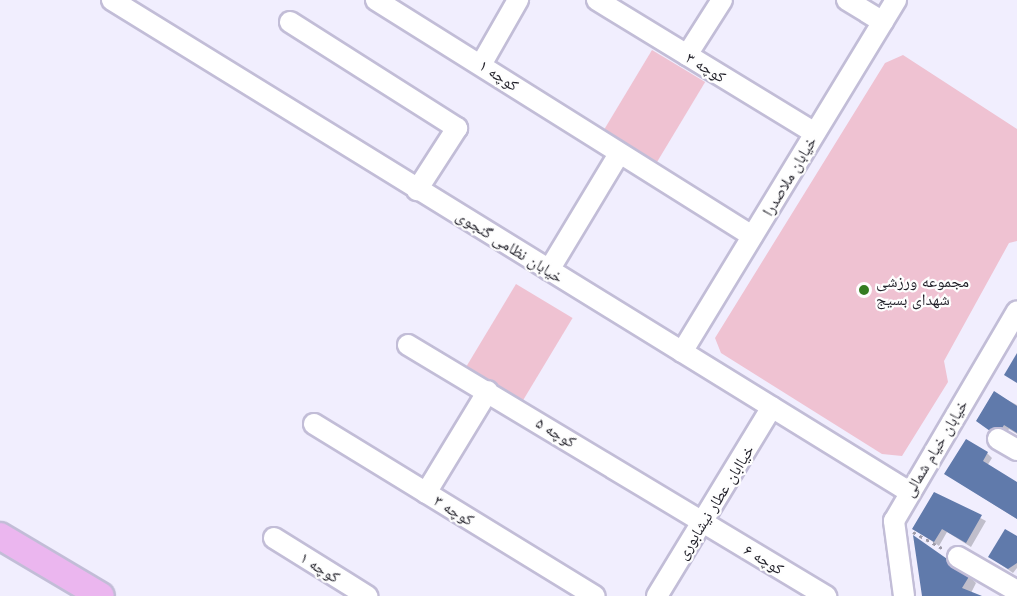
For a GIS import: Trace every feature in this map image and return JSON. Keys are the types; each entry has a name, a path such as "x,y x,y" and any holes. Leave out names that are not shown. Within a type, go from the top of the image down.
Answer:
{"main road":[{"path":"0,536 101,596"}],"street":[{"name":"خیابان نظامی گنجوی","path":"112,0 908,491"},
{"name":"کوچه ۱","path":"376,0 482,63 619,154 752,236"},
{"path":"482,63 518,0"},
{"name":"کوچه ۳","path":"597,0 815,133"},
{"path":"687,55 722,0"},
{"path":"847,0 883,22"},
{"name":"خیابان ملاصدرا","path":"682,352 896,0"},
{"path":"290,22 457,128 417,190"},
{"path":"549,270 619,154"},
{"name":"خیابان خیام شمالی","path":"894,521 908,491 1017,312"},
{"name":"کوچه ۵","path":"408,345 703,521"},
{"path":"426,493 488,391"},
{"name":"خیاابان عطار نیشابوری","path":"657,596 772,407"},
{"name":"کوچه ۳","path":"314,424 595,596"},
{"path":"998,439 1017,450"},
{"name":"کوچه ۶","path":"703,521 826,596"},
{"path":"894,521 904,596"},
{"name":"کوچه ۱","path":"274,538 362,595"},
{"path":"958,557 1016,588"}],"path":[{"path":"894,521 958,557"}],"shaded area":[{"path":"652,50 705,82 657,163 604,131"},
{"name":"مجموعه ورزشی شهدای بسیج","path":"903,55 1017,129 1017,241 1009,243 944,361 948,382 902,456 882,454 721,353 715,338 885,63"},
{"path":"516,284 573,318 522,403 465,369"}],"building":[{"path":"1017,353 1017,383 1004,375"},
{"path":"994,391 1017,406 1017,433 1004,425 997,436 976,421"},
{"path":"966,439 988,452 983,461 1017,482 1017,519 944,474"},
{"path":"934,492 982,515 966,543 942,529 934,542 912,529"},
{"path":"1005,529 1017,536 1017,563 1008,569 988,557"},
{"path":"913,535 970,575 962,588 982,596 922,596"}],"place":[{"name":"مجموعه ورزشی شهدای بسیج","path":"864,290"}]}
